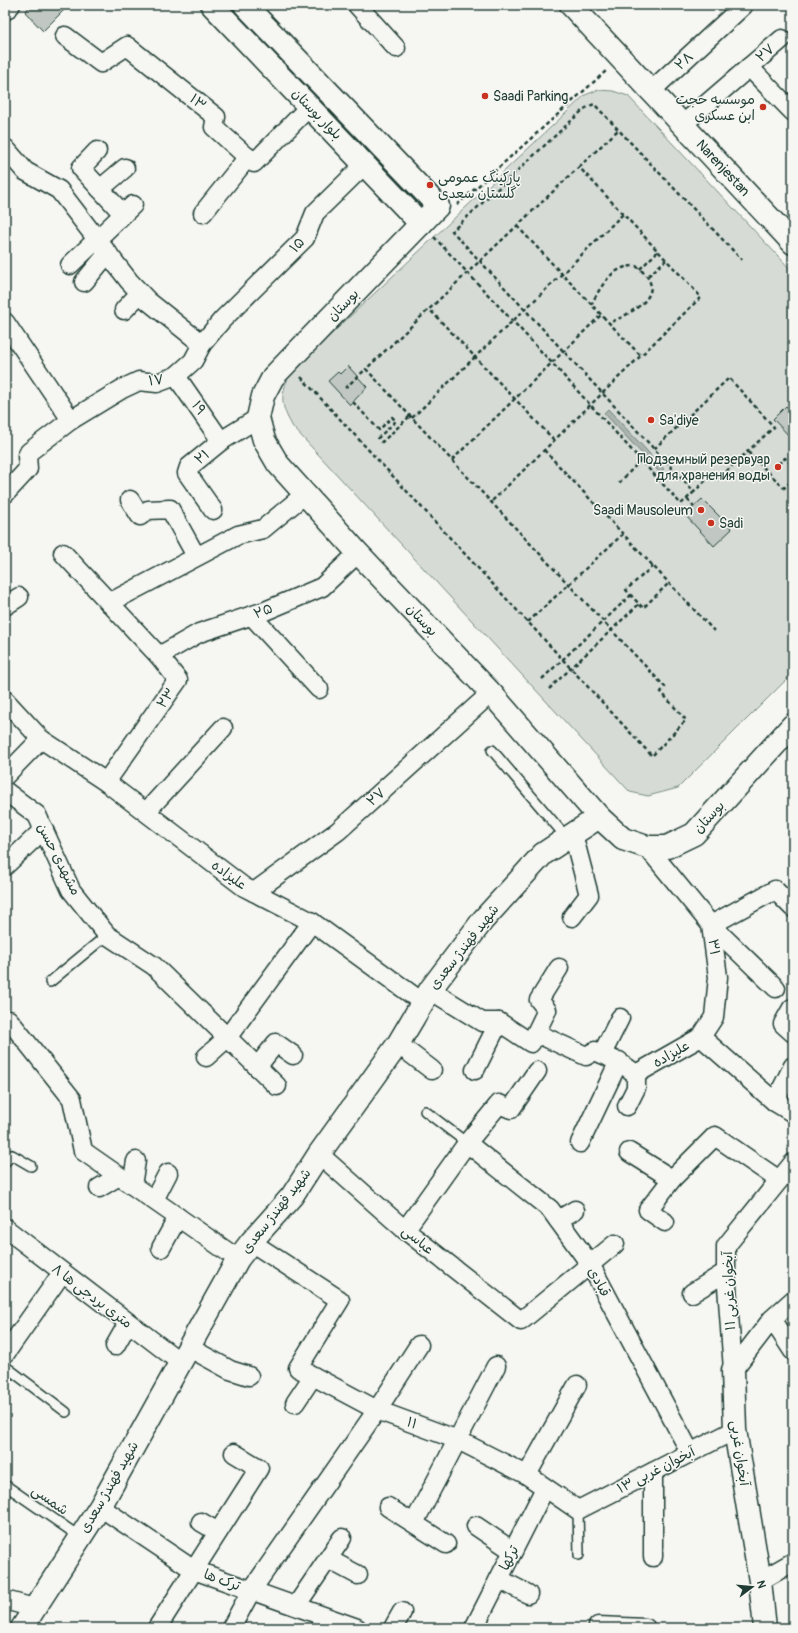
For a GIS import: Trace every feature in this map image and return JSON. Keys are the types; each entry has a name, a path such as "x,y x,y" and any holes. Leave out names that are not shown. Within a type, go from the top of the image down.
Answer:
{"street":[{"path":"5,11 11,5"},
{"name":"بلوار بوستان","path":"212,5 421,224"},
{"name":"بلوار بوستان","path":"246,5 445,208"},
{"path":"357,5 396,48"},
{"name":"Narenjestan","path":"571,5 793,243"},
{"name":"۲۸","path":"651,91 744,5"},
{"name":"۱۳","path":"65,36 101,62 127,46 216,117 214,127 248,157"},
{"name":"۲۷","path":"682,125 782,39"},
{"path":"749,67 793,112"},
{"path":"203,213 248,157 254,163 309,107"},
{"path":"5,148 25,171 59,190 129,281 140,293 202,344"},
{"path":"70,265 128,210 100,189 80,168 97,151"},
{"name":"۱۵","path":"222,320 305,238 315,213 365,164"},
{"path":"100,189 125,168"},
{"name":"بوستان","path":"445,208 421,224 273,377 263,396 258,418 264,440 278,464 304,495 491,693 599,818 623,839 647,847 667,847 694,834 793,725"},
{"path":"84,282 108,253"},
{"path":"124,310 140,293"},
{"name":"۱۷","path":"5,494 28,469 27,456 29,452 71,420 112,394 139,382 156,383 176,376 193,361 202,344 222,320"},
{"path":"5,322 71,420"},
{"name":"۱۹","path":"176,376 222,441"},
{"name":"۲۱","path":"212,510 187,473 189,467 222,441 258,418"},
{"path":"109,602 238,535 263,529 304,495"},
{"path":"130,500 140,516 148,510 170,509 196,556"},
{"name":"۲۵","path":"159,656 200,633 252,616 322,587 358,553"},
{"name":"۲۳","path":"63,554 159,656 178,680 106,782"},
{"path":"252,616 319,689"},
{"name":"۲۷","path":"254,892 338,831 491,693"},
{"name":"علیزاده","path":"5,700 41,739 106,782 244,887 312,922 426,996 482,1022 499,1022 533,1038 586,1056 595,1051 620,1062 636,1074 701,1037 775,1102 793,1113"},
{"path":"146,812 223,728"},
{"path":"5,776 41,739"},
{"name":"مشهدی حسن","path":"5,791 37,815 71,890 108,935 154,966 277,1086"},
{"name":"شهید فهندژ سعدی","path":"22,1628 100,1507 238,1259 292,1196 319,1154 398,1044 426,996 493,909 543,854 599,818"},
{"path":"5,866 44,829"},
{"path":"570,836 589,895 572,918"},
{"path":"647,847 711,925 776,988"},
{"name":"۳۱","path":"701,1037 714,1018 718,977 711,925 775,890 793,908"},
{"path":"206,1057 227,1038 312,922"},
{"path":"533,1038 547,1010 539,1000 559,968"},
{"path":"792,1008 783,1024 793,1033"},
{"path":"602,1054 620,1018"},
{"path":"6,1019 72,1099 83,1151 238,1259"},
{"path":"475,1070 499,1022"},
{"path":"257,1067 276,1043 293,1055"},
{"path":"398,1044 432,1070"},
{"path":"580,1143 620,1062"},
{"path":"775,1102 793,1066"},
{"path":"405,1230 467,1143 499,1104 511,1109 537,1070"},
{"path":"627,1106 636,1088 636,1074"},
{"path":"666,1222 648,1210 672,1179 715,1136 779,1180"},
{"name":"قبادی","path":"467,1143 550,1209 590,1264 690,1452"},
{"path":"629,1152 672,1179"},
{"name":"عباسی","path":"319,1154 405,1230 521,1321 590,1264"},
{"path":"99,1188 126,1180 136,1161"},
{"name":"آبخوان غربی ۱۱","path":"733,1370 726,1272 726,1246 793,1163"},
{"path":"154,1200 168,1173"},
{"path":"558,1220 575,1210"},
{"path":"161,1248 178,1217"},
{"name":"۸ متری بردجی ها","path":"5,1228 128,1323 184,1355 249,1376"},
{"path":"251,1242 340,1300 305,1372 295,1403"},
{"path":"590,1264 615,1244"},
{"path":"692,1293 726,1272"},
{"path":"5,1354 62,1273"},
{"path":"733,1370 772,1319 793,1300"},
{"path":"772,1319 793,1351"},
{"path":"115,1346 128,1323"},
{"path":"231,1628 251,1591 419,1346"},
{"path":"414,1523 496,1366"},
{"name":"آبخوان غربی","path":"733,1370 735,1430 760,1581 765,1628"},
{"name":"۱۱","path":"305,1372 376,1410 458,1440 527,1475 578,1510"},
{"path":"527,1475 577,1385"},
{"name":"آبخوان غربی ۱۳","path":"578,1510 735,1430"},
{"path":"157,1628 260,1468 234,1453"},
{"path":"653,1472 653,1557"},
{"name":"ترکها","path":"474,1628 545,1488"},
{"name":"ترک ها","path":"100,1507 194,1570 296,1606 322,1623 357,1628"},
{"path":"388,1507 446,1544"},
{"path":"201,1522 218,1532"},
{"path":"476,1526 513,1551"},
{"path":"296,1606 342,1538"},
{"path":"328,1559 358,1575"},
{"path":"760,1581 793,1562"},
{"path":"499,1579 528,1594"},
{"path":"5,1600 34,1608"},
{"path":"393,1628 402,1612"},
{"path":"598,1626 646,1628"}],"lane":[{"path":"492,750 570,836"},
{"path":"50,982 108,935"},
{"path":"425,1111 467,1143"},
{"path":"5,1162 12,1155 31,1166"},
{"path":"5,1366 66,1412"},
{"name":"شمسی","path":"5,1485 80,1537"},
{"path":"578,1510 579,1555"}],"path":[{"path":"445,208 620,58"},
{"path":"694,492 479,262 452,231 584,109 594,104 742,260"},
{"path":"345,388 430,310 618,130"},
{"path":"492,501 701,297 579,167"},
{"path":"353,402 379,430 392,417 396,421 378,438 382,442 475,357 623,214"},
{"path":"421,224 591,404 681,504 708,479 719,478 774,427 729,378 654,449"},
{"path":"517,226 641,356"},
{"path":"640,269 658,251"},
{"path":"648,276 666,260"},
{"path":"591,305 604,282 621,268 631,266 640,269 648,276 651,282 651,291 646,300 634,311 609,323"},
{"path":"430,310 554,440"},
{"path":"452,460 601,315"},
{"path":"301,377 652,756 686,720 661,692 665,687 492,501 366,369"},
{"path":"544,450 716,633"},
{"path":"748,452 784,488 793,480"},
{"path":"778,464 785,458 793,466"},
{"path":"619,483 641,460"},
{"path":"687,499 694,507"},
{"path":"528,622 623,534"},
{"path":"653,566 626,590 643,608 669,584"},
{"path":"542,680 631,595"},
{"path":"549,689 639,604"}],"shaded area":[{"path":"598,90 613,91 628,96 793,272 793,673 678,788 648,796 630,792 293,427 286,413 283,400 284,388 290,373 585,95"},
{"path":"608,409 664,469 660,473 604,413"}],"building":[{"path":"31,5 69,5 43,31 25,12"},
{"path":"348,366 367,387 350,405 328,381 338,372 340,374"},
{"path":"786,406 793,413 793,440 773,419"},
{"name":"Saadi Mausoleum","path":"702,499 732,529 714,546 685,515"}],"place":[{"name":"Saadi Parking","path":"485,96"},
{"name":"موسسه حجت ابن عسکری","path":"763,107"},
{"name":"پارکینگ عمومی گلستان سعدی","path":"430,185"},
{"name":"Sa'diye","path":"651,420"},
{"name":"Подземный резервуар для хранения воды","path":"778,467"},
{"name":"Saadi Mausoleum","path":"701,510"},
{"name":"Sadi","path":"711,523"}]}
